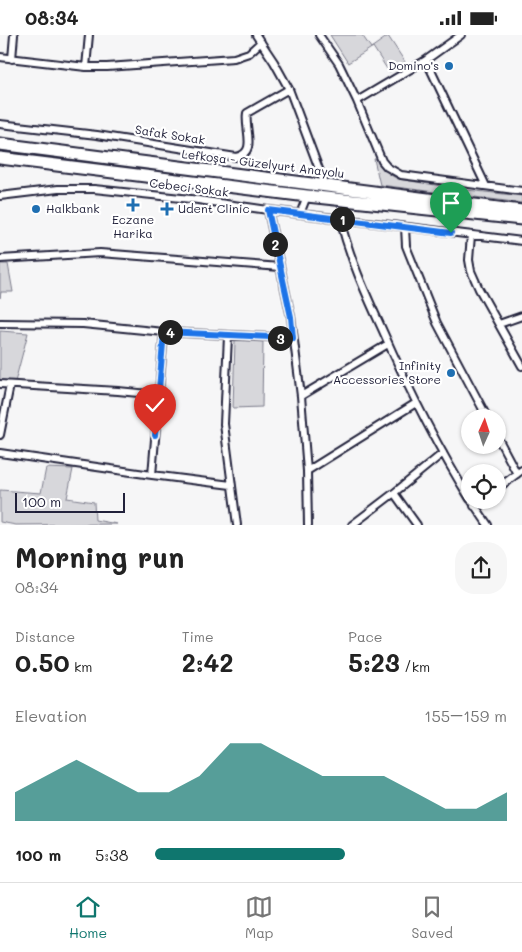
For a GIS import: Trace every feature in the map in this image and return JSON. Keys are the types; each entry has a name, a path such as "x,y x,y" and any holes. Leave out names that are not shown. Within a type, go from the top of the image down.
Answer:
{"highway":[{"name":"Lefkoşa - Güzelyurt Anayolu","path":"0,144 522,211"},
{"path":"0,158 307,197 522,219"}],"street":[{"path":"12,59 14,35"},
{"path":"86,67 89,35"},
{"path":"256,35 289,89 325,185"},
{"path":"319,35 339,64 382,161 393,172 401,175 522,191"},
{"path":"357,101 426,60 461,35"},
{"path":"0,57 86,67 107,67 234,58 248,53 260,42"},
{"path":"426,60 486,186"},
{"name":"Safak Sokak","path":"0,124 97,135 236,157 247,153 249,147 247,113 289,89"},
{"name":"Cebeci Sokak","path":"0,196 58,189 92,189 191,199 522,241"},
{"path":"300,214 307,197"},
{"path":"268,210 291,317 301,396 307,471 308,525"},
{"path":"340,219 356,271 388,344 416,403 461,484"},
{"path":"405,227 406,247 437,323 483,409"},
{"path":"471,235 469,255 471,271 522,366"},
{"path":"0,259 100,253 280,267"},
{"path":"499,324 522,316"},
{"path":"0,323 83,324 164,332 293,338"},
{"path":"152,475 164,332"},
{"path":"228,336 224,424 237,525"},
{"path":"301,396 388,344"},
{"path":"0,384 159,395"},
{"path":"0,435 10,385"},
{"path":"307,471 416,403"},
{"path":"506,451 519,472 506,482"},
{"path":"0,453 231,485"},
{"path":"352,525 443,453"},
{"path":"394,493 416,525"},
{"path":"476,509 488,525"}],"shaded area":[{"path":"330,35 362,35 371,48 388,36 405,62 389,72 373,47 348,63"},
{"path":"374,159 379,159 386,171 398,179 466,190 522,196 522,203 380,185"},
{"path":"0,264 8,264 13,292 1,292 0,298"},
{"path":"0,331 28,333 15,382 0,381"},
{"path":"235,340 263,342 262,407 233,408"},
{"path":"46,468 73,469 67,498 94,502 95,520 117,524 16,525 0,522 0,490 41,493"}],"place":[{"name":"Domino's","path":"449,66"},
{"name":"Eczane Harika","path":"133,205"},
{"name":"Halkbank","path":"36,209"},
{"name":"Udent Clinic","path":"167,209"},
{"name":"Infinity Accessories Store","path":"451,373"}],"route":[{"path":"155,435 164,332 293,338 291,317 268,210 451,233"}]}
